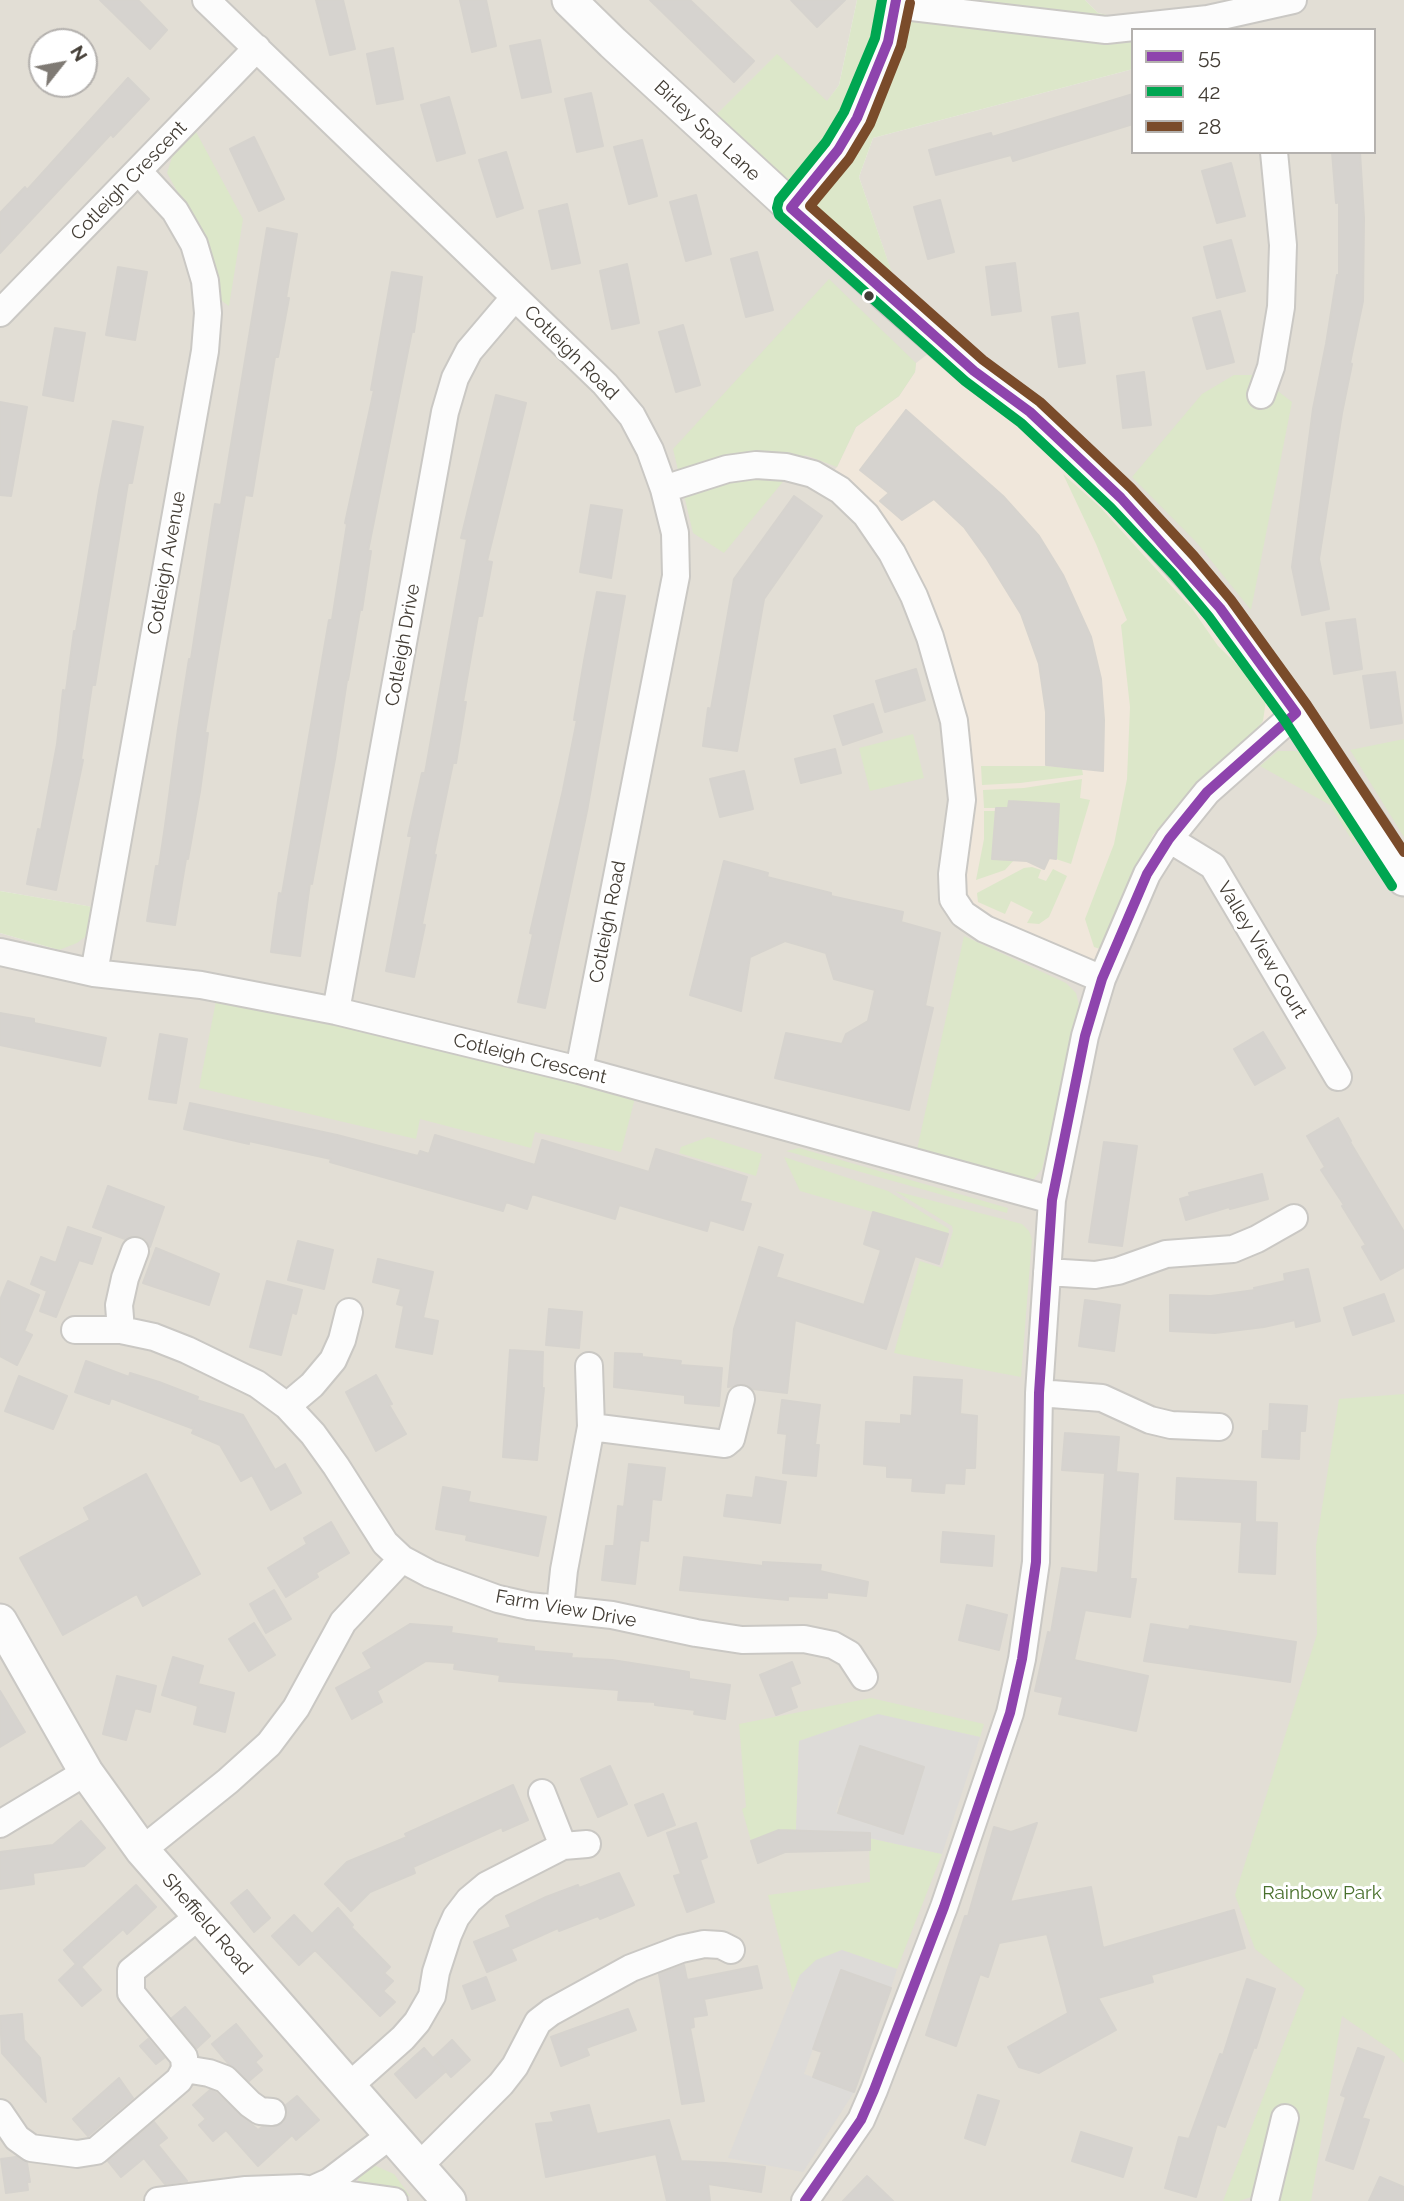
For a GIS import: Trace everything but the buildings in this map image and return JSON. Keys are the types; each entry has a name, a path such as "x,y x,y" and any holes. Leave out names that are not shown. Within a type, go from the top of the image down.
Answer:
{"street":[{"name":"Cotleigh Road","path":"206,0 606,384 632,416 650,450 664,489 675,533 676,576 579,1070"},
{"name":"Birley Spa Lane","path":"569,0 791,208 974,371 1030,412 1121,498 1220,608 1296,713 1376,832 1404,879"},
{"path":"1132,28 1249,21 1293,0"},
{"path":"791,208 838,150 857,118 888,42 895,3 1106,30 1131,28"},
{"name":"Cotleigh Crescent","path":"0,313 257,48"},
{"path":"1261,395 1271,366 1281,307 1283,245 1274,154"},
{"name":"Cotleigh Avenue","path":"94,973 202,365 208,313 205,281 194,244 175,211 138,170"},
{"name":"Cotleigh Drive","path":"336,1011 445,412 455,378 469,351 514,298"},
{"path":"664,489 727,469 756,465 786,467 813,474 840,490 866,515 892,553 915,596 930,637 954,721 962,800 952,874 953,899 963,915 985,929 1102,979"},
{"path":"805,2201 861,2120 874,2090 944,1907 1010,1713 1026,1637 1036,1562 1040,1393 1052,1200 1085,1036 1102,979 1147,874 1169,839 1207,792 1296,713"},
{"name":"Valley View Court","path":"1169,839 1213,866 1338,1077"},
{"name":"Cotleigh Crescent","path":"0,952 94,973 201,985 336,1011 579,1070 1052,1200"},
{"path":"1047,1272 1096,1275 1118,1272 1166,1254 1233,1250 1257,1240 1294,1218"},
{"path":"121,1330 119,1305 135,1251"},
{"path":"287,1406 312,1385 333,1360 342,1340 349,1312"},
{"name":"Farm View Drive","path":"75,1330 121,1330 154,1337 257,1384 287,1406 313,1434 385,1544 402,1559 430,1574 498,1600 528,1606 612,1615 742,1640 804,1639 833,1645 849,1654 864,1677"},
{"path":"560,1608 566,1560 591,1427 589,1366"},
{"path":"1040,1393 1102,1398 1150,1420 1171,1425 1219,1427"},
{"path":"591,1427 724,1444 731,1439 741,1399"},
{"path":"142,1850 228,1781 269,1744 296,1709 343,1622 402,1559"},
{"name":"Sheffield Road","path":"0,1621 86,1772 142,1850 447,2201"},
{"path":"0,1824 86,1772"},
{"path":"348,2087 417,2022 432,1996 436,1972 448,1935 456,1917 469,1900 487,1885 575,1845 542,1793"},
{"path":"0,2113 17,2138 31,2148 77,2154 96,2151 179,2080 185,2069 184,2057 131,1993 131,1972 200,1916"},
{"path":"419,2166 501,2084 515,2066 538,2022 551,2012 631,1968 681,1949 704,1944 721,1945 731,1950"},
{"path":"185,2069 225,2079 250,2104 260,2111 272,2112"},
{"path":"1265,2201 1285,2118"},
{"path":"311,2190 329,2182 391,2136"},
{"path":"158,2201 311,2190 394,2201"}],"shaded area":[{"path":"0,0 857,0 839,85 827,102 891,271 859,177 873,138 1131,70 1131,154 1376,154 1376,28 1169,28 1098,13 1085,0 1404,0 1404,2201 0,2201 0,933 59,950 92,907 0,891"},
{"path":"942,343 1030,412 1296,713 1207,792 1102,979 963,914 962,800 914,596 824,481 837,467 856,427 899,396 915,372 916,363"},
{"path":"878,1714 980,1737 942,1854 842,1832 796,1831 799,1741","holes":["860,1746 924,1767 903,1834 836,1812 840,1797 849,1800 865,1779 851,1774"]},
{"path":"842,1950 897,1969 891,1988 841,1971 804,2074 854,2092 803,2172 728,2158 800,1975 816,1960"}],"green space":[{"path":"857,0 1085,0 1098,13 1169,28 1131,28 1131,70 873,138 859,177 892,273 715,116 777,54 827,101 839,85"},
{"path":"195,130 243,219 229,306 219,299 188,211 167,173 172,157"},
{"path":"829,279 916,363 915,372 899,396 856,427 837,467 805,455 724,553 693,533 673,449"},
{"path":"1234,375 1257,375 1292,402 1251,610 1197,543 1132,477 1202,394"},
{"path":"1063,474 1100,507 1193,610 1218,646 1261,688 1266,700 1263,721 1245,743 1189,794 1153,835 1128,884 1103,950 1094,947 1085,919 1114,844 1127,779 1130,707 1121,625 1127,620 1096,544"},
{"path":"913,734 924,778 870,791 859,748"},
{"path":"1404,739 1404,837 1350,750"},
{"path":"1278,751 1295,751 1309,756 1349,814 1355,845 1330,805 1260,766"},
{"path":"981,766 1082,769 1083,775 982,785"},
{"path":"1082,779 1080,798 1090,800 1071,864 1056,859 1059,804 1009,801 1008,808 984,808 983,790 1024,788"},
{"path":"984,811 995,811 993,859 1014,860 1005,870 976,880 984,839"},
{"path":"1024,868 1041,870 1038,878 1046,881 1053,869 1067,876 1049,917 1039,924 1027,923 1033,912 1011,901 1005,914 978,902 977,893"},
{"path":"0,891 93,907 89,934 77,943 59,950 0,933"},
{"path":"964,936 1066,983 1076,993 1080,1009 1073,1042 1042,1169 1033,1180 1015,1181 916,1154"},
{"path":"216,1001 372,1033 635,1098 621,1152 535,1132 531,1148 420,1119 416,1139 199,1088"},
{"path":"708,1137 762,1154 756,1176 679,1153 681,1147"},
{"path":"799,1148 1008,1208 1007,1213 786,1151"},
{"path":"784,1157 888,1191 949,1229 948,1234 800,1191"},
{"path":"895,1191 1022,1224 1029,1231 1032,1239 1021,1377 894,1353 920,1261 942,1268 953,1231 952,1226"},
{"name":"Rainbow Park","path":"1404,1394 1404,2063 1394,2052 1342,2016 1311,2201 1261,2201 1251,2197 1239,2201 1223,2201 1305,1989 1255,1949 1235,1895 1317,1634 1316,1546 1339,1399"},
{"path":"871,1698 984,1724 980,1737 878,1715 799,1741 796,1831 779,1830 751,1841 742,1809 746,1807 739,1724"},
{"path":"869,1838 942,1854 897,1969 841,1950 800,1975 793,1993 768,1895 870,1882"},
{"path":"371,2164 394,2174 410,2196 367,2188 358,2181 358,2175"}],"transit line":[{"name":"42","path":"882,0 875,38 844,112 826,142 779,200 779,215 965,381 1021,423 1111,508 1174,575 1209,617 1285,721 1392,886"},
{"name":"55","path":"805,2201 861,2120 874,2090 944,1907 1010,1713 1022,1659 1036,1562 1039,1393 1052,1200 1085,1036 1102,979 1147,874 1169,839 1207,792 1296,713 1220,608 1121,498 1030,412 974,371 791,208 838,150 857,118 888,42 896,0"},
{"name":"28","path":"910,3 901,46 870,124 849,159 810,206 983,360 1040,402 1131,488 1194,556 1231,600 1307,705 1404,852"}]}
